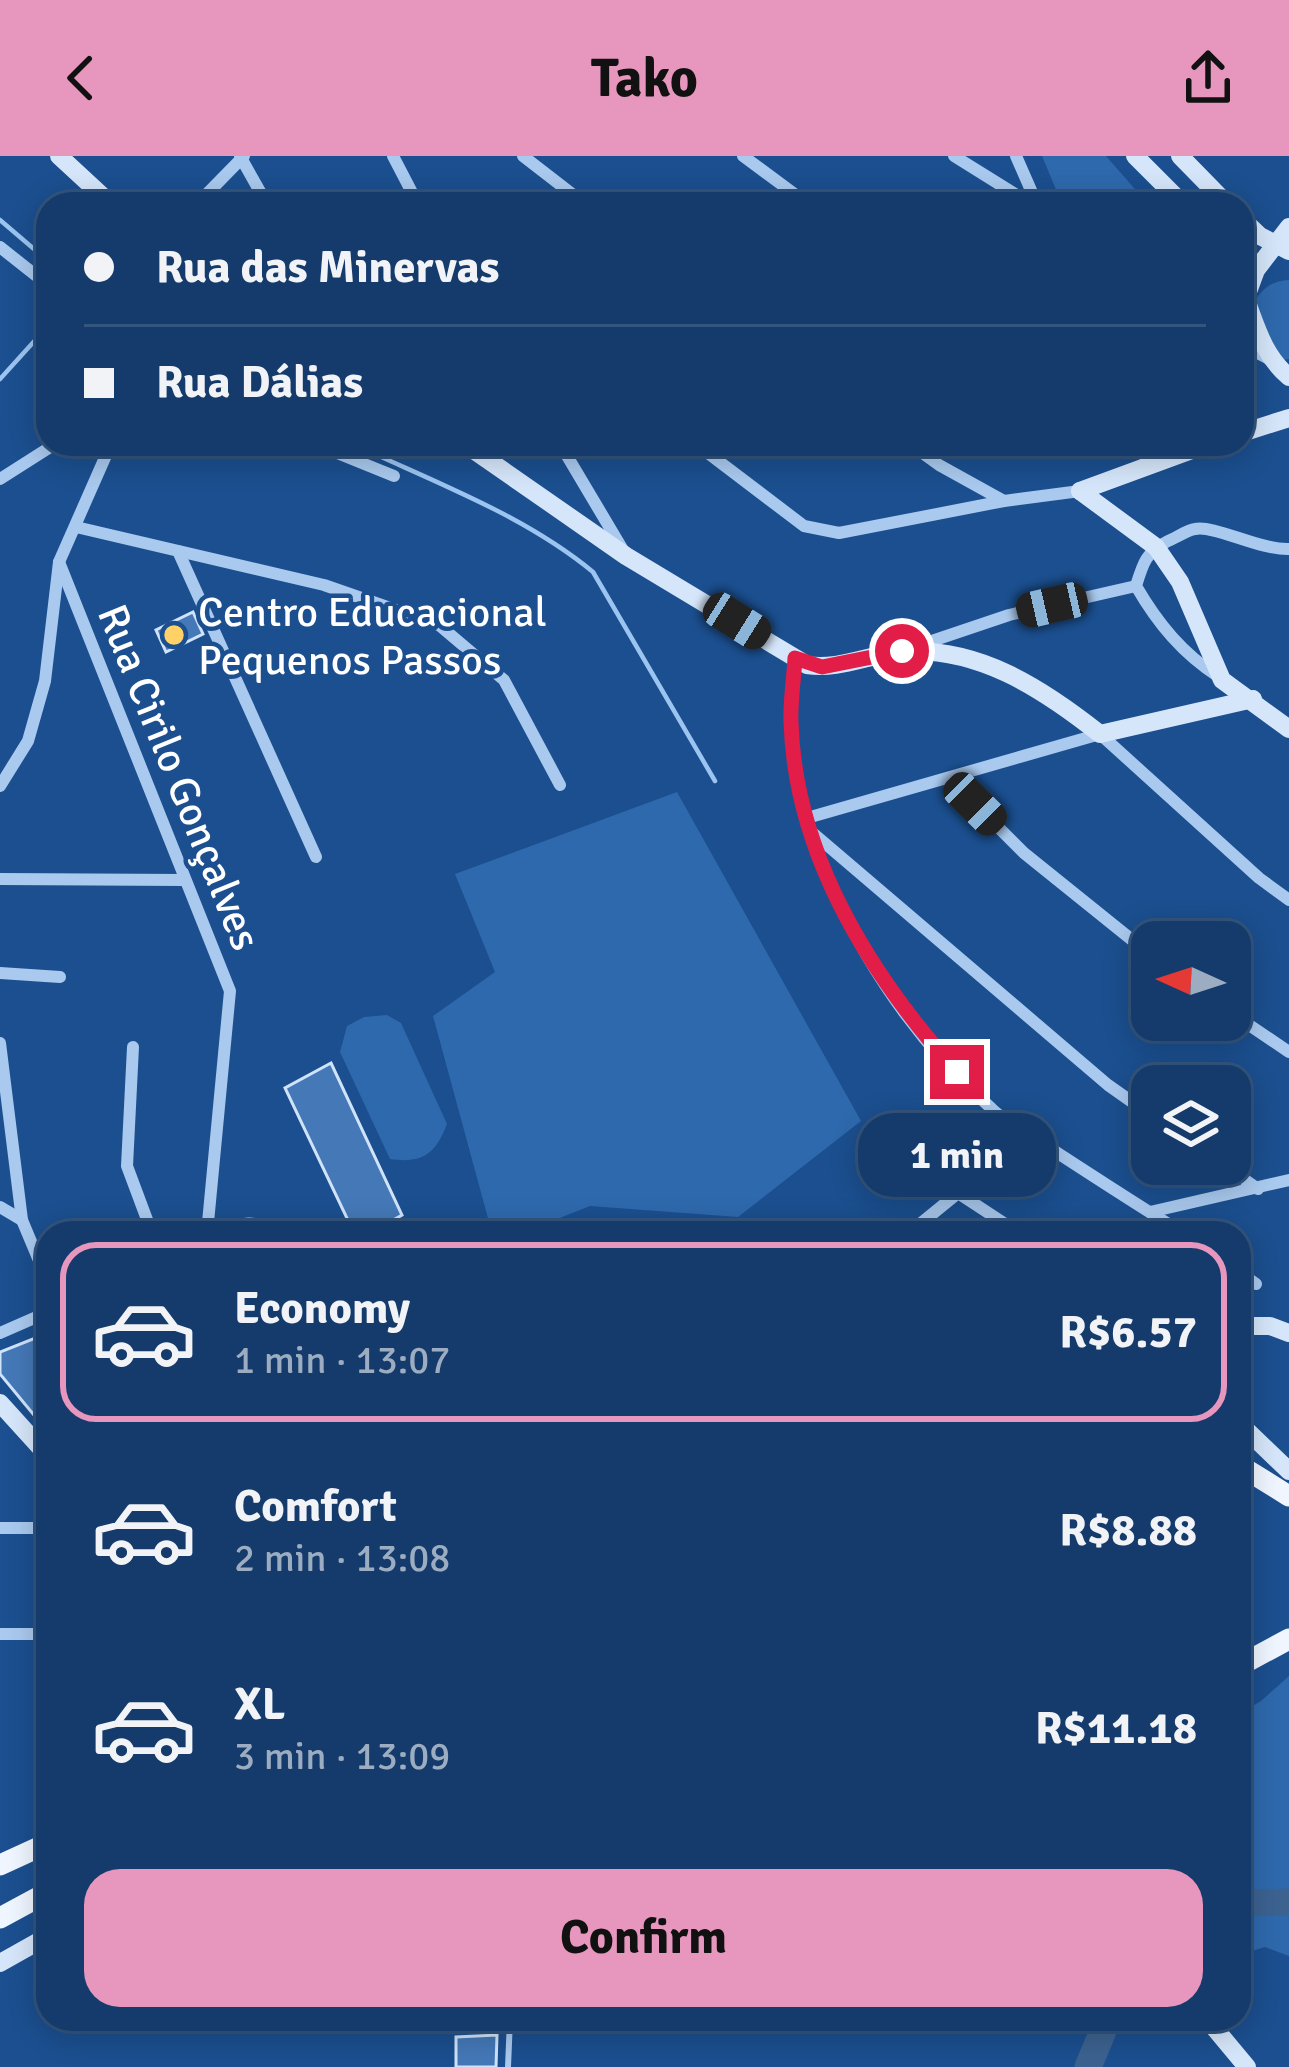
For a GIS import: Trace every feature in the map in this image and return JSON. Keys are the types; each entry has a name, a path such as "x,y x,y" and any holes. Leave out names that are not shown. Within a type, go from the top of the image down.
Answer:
{"main road":[{"path":"1251,1472 1289,1496"},
{"path":"1251,1660 1289,1639"},
{"path":"0,1865 36,1848"},
{"path":"0,1918 36,1898"}],"street":[{"path":"59,156 98,192"},
{"path":"394,156 412,192"},
{"path":"523,156 570,192"},
{"path":"743,156 792,192"},
{"path":"954,156 1014,192"},
{"path":"1016,156 1030,192"},
{"path":"1136,156 1171,192"},
{"path":"1180,156 1215,192"},
{"path":"208,192 242,157 261,192"},
{"path":"1254,274 1284,251 1289,227"},
{"path":"1254,228 1284,251"},
{"path":"0,268 5,251 36,276"},
{"path":"1254,333 1289,377"},
{"path":"1254,351 1271,360"},
{"path":"1254,429 1289,417"},
{"path":"0,479 37,456"},
{"path":"0,786 28,741 45,681 59,562 106,456"},
{"path":"345,456 394,476"},
{"path":"481,456 626,556 795,658 822,667 902,651 1010,615 1136,586"},
{"path":"567,456 626,556"},
{"path":"712,456 803,526 839,533 1080,491 1172,456"},
{"path":"926,456 1004,501"},
{"path":"1146,456 1154,462"},
{"path":"1080,491 1156,547 1180,582 1222,680"},
{"path":"76,527 324,585 439,625 504,680 560,785"},
{"path":"1289,549 1248,544 1197,528 1156,547 1144,558 1136,586 1189,658 1253,699 1289,729"},
{"path":"178,551 316,857"},
{"name":"Rua Cirilo Gonçalves","path":"59,562 230,992 211,1221"},
{"path":"902,651 964,657 1020,677 1100,734 1258,878 1289,900"},
{"path":"795,658 790,720 807,818 836,900 874,964 933,1046 994,1112 1164,1221"},
{"path":"807,818 1100,734 1253,699"},
{"path":"951,780 1024,853 1131,939"},
{"path":"813,833 1131,1101"},
{"path":"0,879 185,880"},
{"path":"1,977 60,976"},
{"path":"1251,1026 1289,1052"},
{"path":"0,1042 22,1220 36,1253"},
{"path":"133,1047 127,1166 148,1221"},
{"path":"1149,1212 1289,1180"},
{"path":"1251,1184 1258,1189"},
{"path":"924,1221 958,1193 1001,1221"},
{"path":"0,1207 22,1220"},
{"path":"1251,1280 1256,1284"},
{"path":"0,1333 36,1317"},
{"path":"1251,1325 1289,1322"},
{"path":"1251,1326 1289,1334"},
{"path":"0,1403 8,1421 36,1446"},
{"path":"1251,1435 1289,1471"},
{"path":"0,1528 36,1528"},
{"path":"0,1634 36,1634"},
{"path":"0,1963 36,1943"},
{"path":"1218,2031 1247,2067"}],"lane":[{"path":"508,2067 510,2031"}],"shaded area":[{"path":"1042,156 1106,156 1138,192 1057,192"},
{"path":"1289,280 1289,359 1275,361 1255,301 1269,286"},
{"path":"677,792 861,1121 738,1217 590,1206 552,1221 489,1221 433,1016 495,972 455,874"},
{"path":"387,1015 401,1023 447,1124 433,1149 411,1160 390,1159 340,1052 347,1026 364,1017"},
{"path":"1289,1676 1289,1956 1265,1947 1251,1951 1251,1707"}],"building":[{"name":"Centro Educacional Pequenos Passos","path":"193,612 203,634 166,652 156,630"},
{"path":"331,1063 402,1215 391,1221 348,1221 285,1088"},
{"path":"36,1338 36,1418 0,1374 0,1352"},
{"path":"497,2035 496,2067 456,2067 456,2037"}],"waterway":[{"path":"0,220 36,251"},
{"path":"0,379 36,339"},
{"path":"380,456 508,516 593,572 715,781"},
{"path":"1251,1903 1289,1902"},
{"path":"1088,2067 1103,2031"}],"place":[{"name":"Centro Educacional Pequenos Passos","path":"174,635"}],"route":[{"path":"902,651 822,667 795,658 790,720 795,765 807,818 836,900 921,1032 957,1072"}]}
